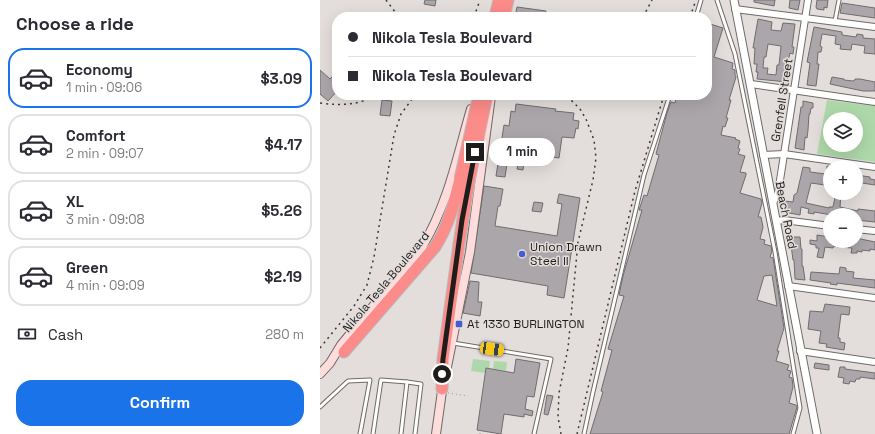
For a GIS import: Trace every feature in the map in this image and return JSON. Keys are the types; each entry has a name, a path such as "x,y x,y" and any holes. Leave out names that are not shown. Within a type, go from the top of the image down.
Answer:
{"highway":[{"path":"496,12 499,0"},
{"path":"505,12 508,0"},
{"name":"Nikola Tesla Boulevard","path":"442,391 443,359 459,244 465,180 477,100"},
{"name":"Nikola Tesla Boulevard","path":"344,352 434,247 444,232 465,180 486,100"}],"main road":[{"path":"320,374 330,363 341,345 422,247 432,231 445,199 473,100"},
{"path":"436,434 442,391 453,343 470,252 490,100"},
{"name":"Nikola Tesla Boulevard","path":"330,363 344,352"}],"street":[{"name":"Beach Road","path":"734,0 817,434"},
{"name":"Grenfell Street","path":"773,203 778,193 808,0"},
{"path":"736,9 875,27"},
{"path":"751,84 875,102"},
{"path":"763,154 784,154 875,167"},
{"path":"776,221 784,220 823,225"},
{"path":"863,230 875,231"},
{"path":"788,286 875,298"},
{"path":"800,351 875,362"}],"lane":[{"path":"697,12 701,0"},
{"path":"716,0 735,54 775,252 800,408 793,434"},
{"path":"836,21 839,0"},
{"path":"584,434 592,392 644,175 668,100"},
{"path":"462,138 485,142"},
{"path":"453,343 551,359 534,434"},
{"path":"320,407 348,381 370,380 360,434"},
{"path":"373,434 381,380 421,384 415,434 421,434"},
{"path":"401,434 407,382"}],"path":[{"path":"442,391 468,396"}],"green space":[{"path":"827,100 875,106 875,162 817,154 823,122 823,152 863,152 863,112 825,112"},
{"path":"473,359 490,361 489,369 486,373 471,371"},
{"path":"494,361 507,362 506,371 493,369"}],"building":[{"path":"425,0 436,0 435,6 424,4"},
{"path":"754,0 775,0 774,6 754,2"},
{"path":"790,0 800,0 798,10 789,8"},
{"path":"817,0 828,0 827,8 824,7 824,10 817,9"},
{"path":"842,3 875,8 875,18 840,13"},
{"path":"517,7 546,11 546,12 516,12"},
{"path":"758,19 772,22 771,30 781,31 783,23 795,24 792,47 794,47 793,54 790,53 788,61 786,76 788,77 787,82 757,79 757,64 754,64 755,48 753,48","holes":["768,44 781,46 779,65 777,65 776,75 767,74 768,68 763,68 764,57 766,57"]},
{"path":"712,25 723,28 714,57 733,63 732,69 735,70 736,77 729,100 731,100 726,118 728,118 725,127 723,126 721,135 736,138 735,139 740,141 738,148 740,149 738,154 745,156 740,172 746,173 746,175 740,193 761,199 762,203 758,217 761,217 763,227 760,239 765,240 764,244 771,246 772,251 770,257 773,258 784,328 777,351 779,351 776,361 789,365 787,370 791,371 789,377 792,378 793,387 789,403 796,405 797,407 789,434 590,434 603,392 601,391 612,350 608,349 624,296 619,295 642,210 639,210 644,195 647,196 659,155 656,154 667,113 671,102 675,103 676,100 712,100","holes":["772,275 777,306 757,300 764,276"]},
{"path":"814,27 842,32 842,35 856,37 857,34 863,35 863,38 875,39 875,54 864,53 865,46 852,44 851,50 840,49 841,45 835,44 836,36 822,34 820,46 822,47 821,52 818,52 817,64 819,64 816,86 807,85 810,63 807,62"},
{"path":"320,70 330,79 332,77 332,97 328,101 320,94"},
{"path":"832,77 844,80 853,81 855,79 860,79 875,82 875,91 863,91 830,84"},
{"path":"382,100 392,101 390,116 380,115"},
{"path":"803,101 813,103 813,108 811,108 809,114 807,138 805,137 804,150 795,148"},
{"path":"516,104 574,113 573,120 579,121 578,129 576,128 574,138 562,137 559,158 525,153 523,170 517,169 520,152 509,151 505,177 496,176 504,125 509,126 511,111 515,112"},
{"path":"803,167 810,168 810,172 823,174 823,185 811,183 806,203 829,208 823,208 823,214 808,213 809,209 801,207 800,215 784,212 785,201 793,202 794,195 797,193"},
{"path":"863,176 870,177 870,179 875,180 875,185 863,183"},
{"name":"Union Drawn Steel II","path":"484,186 503,189 500,206 498,206 495,226 557,236 562,204 557,203 559,194 580,198 564,298 547,295 548,286 471,273"},
{"path":"834,200 840,200 840,207 844,208 829,208 833,207"},
{"path":"534,202 543,203 541,212 532,211"},
{"path":"863,210 875,211 875,222 863,221"},
{"path":"817,235 823,236 823,248 825,248 823,258 817,257 819,248 816,248 816,245 810,244 810,240 817,241"},
{"path":"790,237 800,237 802,266 805,280 795,279 794,260"},
{"path":"863,239 875,242 875,250 862,250 862,252 857,251 857,253 851,253 852,248 863,248"},
{"path":"840,267 846,268 846,271 854,272 853,278 875,280 875,288 837,283 837,285 810,280 811,272 839,274"},
{"path":"470,281 479,282 478,302 482,302 480,316 463,313"},
{"path":"825,304 850,307 849,315 841,314 838,338 840,338 840,342 845,343 844,350 826,347 827,344 819,343 821,331 808,329 810,311 823,312"},
{"path":"516,359 540,363 534,397 527,396 525,409 533,411 532,416 524,414 524,417 504,414 501,434 477,430 486,368 514,373"},
{"path":"815,363 829,365 829,370 814,368"},
{"path":"840,367 875,373 875,379 860,377 860,379 856,379 855,382 850,381 849,384 843,383 844,378 838,377"},
{"path":"547,395 553,396 548,415 544,414"}],"railway":[{"path":"386,0 395,12"},
{"path":"476,12 480,0"},
{"path":"646,12 652,0"},
{"path":"692,12 696,0"},
{"path":"320,103 350,104 366,100"},
{"path":"320,348 354,306 367,285 374,257 394,135 401,114 411,100"},
{"path":"561,434 558,417 559,393 568,348 578,242 593,180 596,158 594,140 586,119 580,109 571,100"},
{"path":"577,434 635,191 662,100"}],"place":[{"name":"Union Drawn Steel II","path":"522,254"},
{"name":"At 1330 BURLINGTON","path":"459,324"}],"route":[{"path":"442,374 459,244 475,152"}]}
